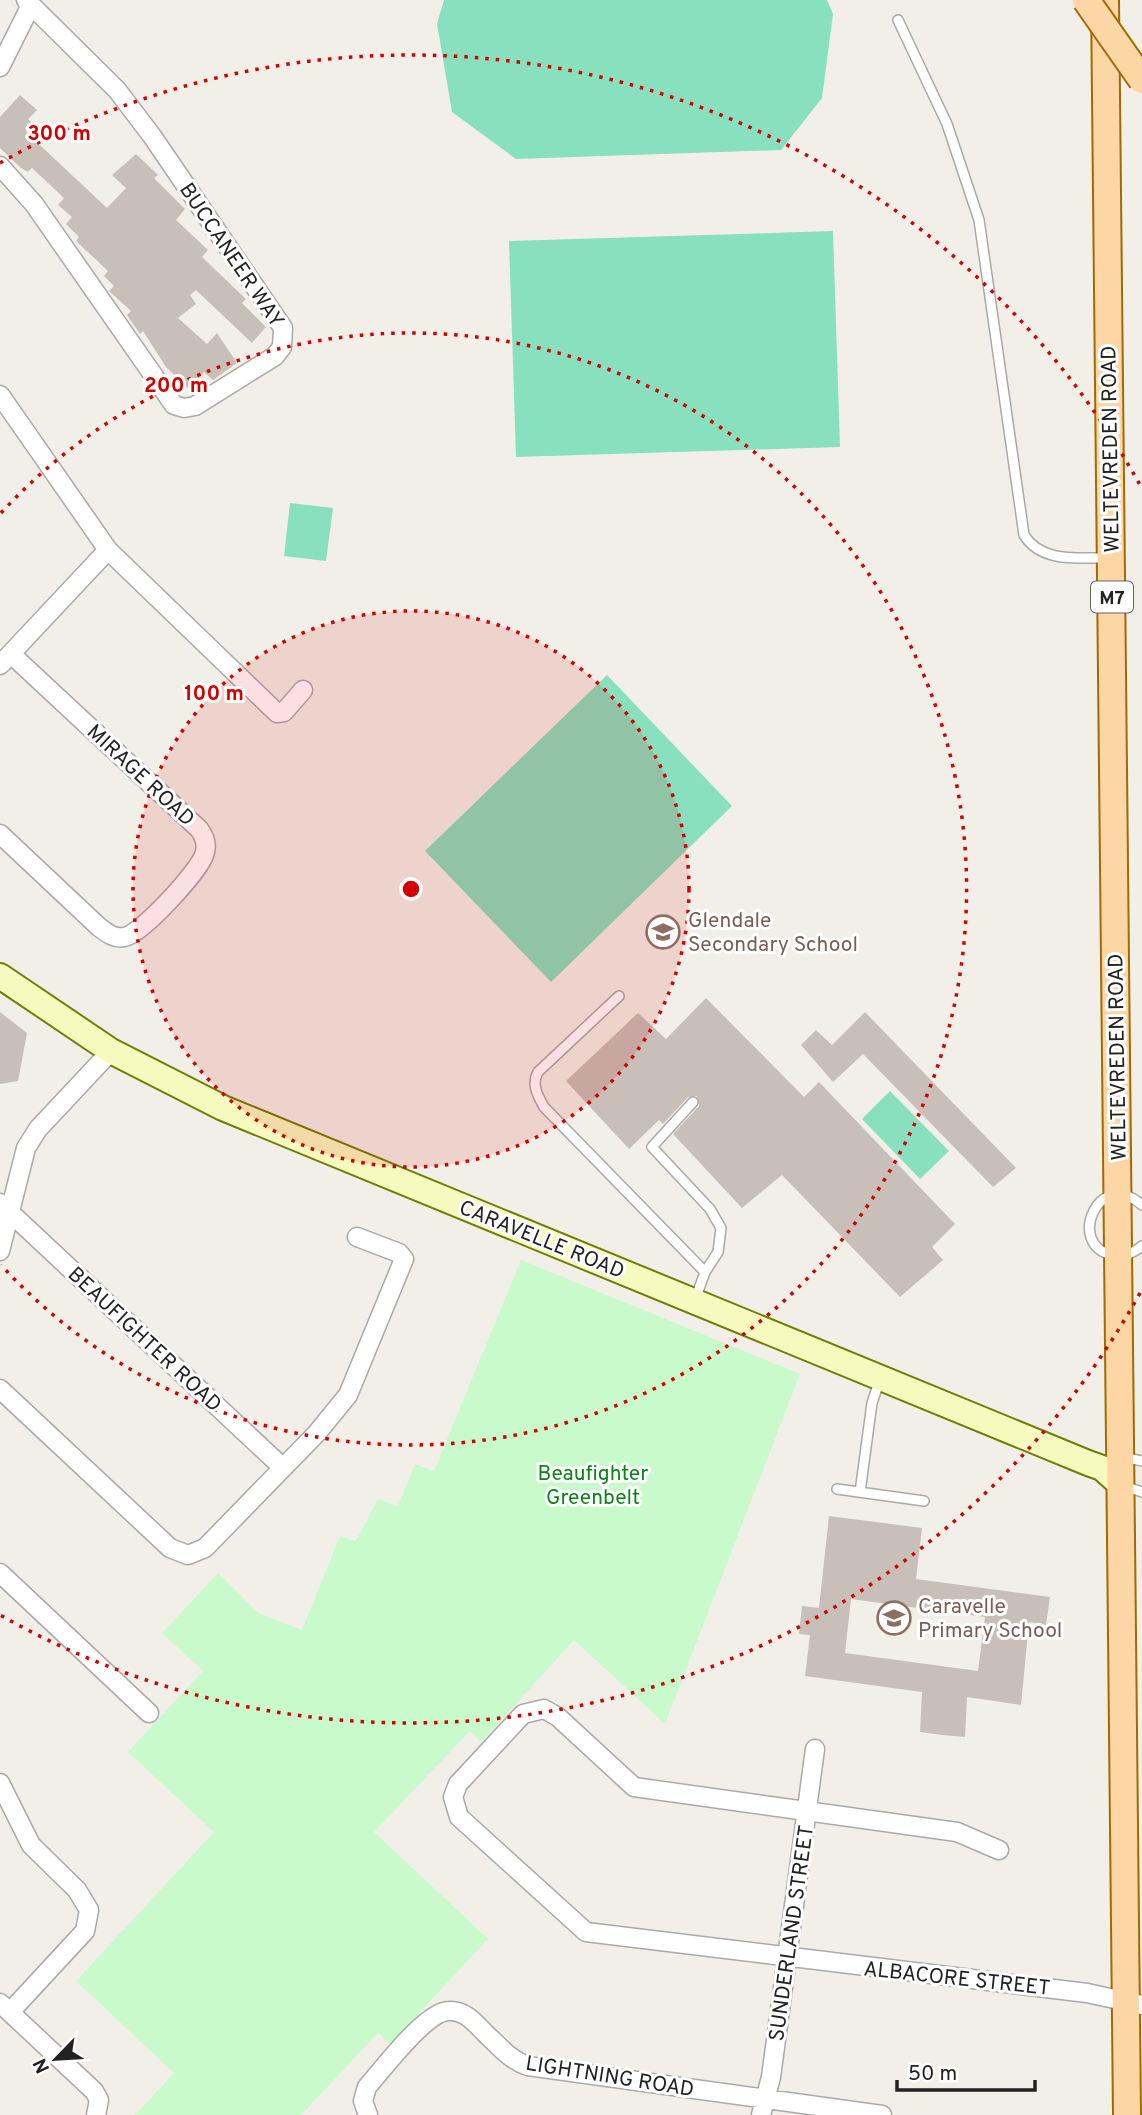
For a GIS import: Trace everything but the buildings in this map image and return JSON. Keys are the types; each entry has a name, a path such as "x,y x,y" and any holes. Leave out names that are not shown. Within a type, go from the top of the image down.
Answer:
{"main road":[{"path":"1086,0 1142,80"},
{"name":"WELTEVREDEN ROAD","path":"1105,0 1112,558 1131,1251 1126,1472 1133,2003 1127,2115"}],"street":[{"path":"0,67 29,2"},
{"name":"BUCCANEER WAY","path":"0,166 34,204 174,405 184,408 195,406 275,356 282,347 284,334 276,317 152,136 117,90 29,2"},
{"path":"0,395 108,550 277,713 283,713 303,690"},
{"path":"5,659 108,550"},
{"name":"MIRAGE ROAD","path":"0,834 99,927 112,936 122,938 142,928 158,912 201,862 206,848 199,828 5,659"},
{"name":"CARAVELLE ROAD","path":"0,976 111,1051 223,1108 880,1377 1126,1472"},
{"path":"0,1251 5,1208 20,1163 32,1138 111,1051"},
{"name":"BEAUFIGHTER ROAD","path":"5,1208 281,1466"},
{"path":"0,1389 170,1548 188,1555 205,1548 281,1466 317,1433 348,1395 403,1263 403,1256 399,1253 357,1237"},
{"path":"0,1573 149,1713"},
{"name":"ALBACORE STREET","path":"807,1811 634,1787 558,1717 544,1709 523,1714 458,1784 453,1797 459,1817 586,1932 788,1959 1087,1993 1133,2003"},
{"name":"SUNDERLAND STREET","path":"763,2107 788,1959 815,1749"},
{"path":"0,1783 31,1845 77,1890 89,1910 85,1931 5,2008 94,2091 98,2108"},
{"path":"807,1811 957,1832 999,1850"},
{"name":"LIGHTNING ROAD","path":"368,2115 363,2101 366,2087 426,2022 448,2010 467,2015 519,2063 528,2066 763,2107 882,2115"}],"lane":[{"path":"898,20 947,124 979,220 1024,535 1030,543 1046,554 1112,558"},
{"path":"619,996 538,1072 535,1084 537,1094 544,1107 705,1272"},
{"path":"693,1102 652,1147 710,1209 721,1228 718,1252 705,1272 695,1301"},
{"path":"860,1492 872,1404 880,1377"},
{"path":"837,1489 924,1501"}],"green space":[{"path":"444,0 827,0 833,14 822,98 781,150 516,159 452,112 437,24"},
{"path":"833,231 840,447 516,457 509,241"},
{"path":"290,503 333,508 326,561 284,556"},
{"path":"607,675 732,806 551,982 425,851"},
{"path":"890,1091 949,1151 920,1179 862,1119"},
{"name":"Beaufighter Greenbelt","path":"521,1260 800,1374 665,1724 574,1640 481,1742 470,1731 374,1832 488,1939 390,2044 378,2033 301,2115 135,2115 174,2073 76,1981 214,1832 128,1752 203,1671 162,1633 218,1573 258,1613 302,1630 340,1536 356,1541 378,1499 398,1506 415,1464 434,1471"}],"place":[{"name":"Glendale Secondary School","path":"663,932"},
{"name":"Caravelle Primary School","path":"894,1618"}]}
